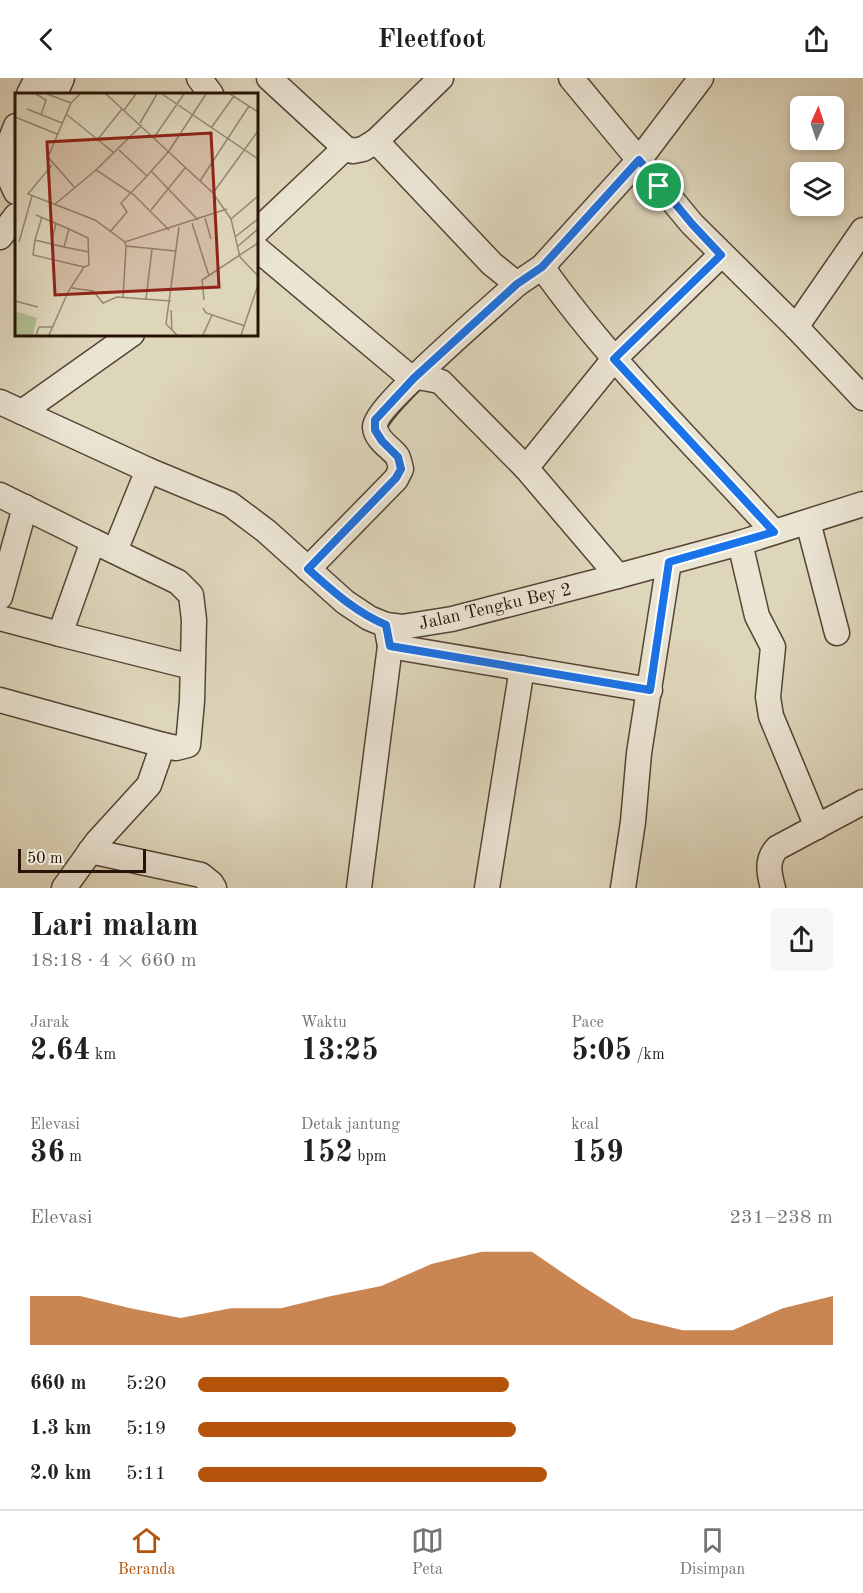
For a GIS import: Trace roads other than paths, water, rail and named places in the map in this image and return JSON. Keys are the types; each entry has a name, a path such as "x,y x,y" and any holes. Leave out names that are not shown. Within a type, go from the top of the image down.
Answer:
{"street":[{"path":"30,93 37,78"},
{"path":"55,93 62,78"},
{"path":"199,78 210,93"},
{"path":"270,78 345,148 353,151 363,149 376,141 441,78"},
{"path":"571,78 692,224 862,394"},
{"path":"308,569 396,478 401,469 398,457 382,441 375,430 375,420 414,378 517,284 542,267 639,160 700,78"},
{"path":"15,129 4,159 5,168 15,190"},
{"path":"376,141 492,264 517,284"},
{"path":"258,230 345,148"},
{"path":"0,237 15,217"},
{"path":"796,327 863,230"},
{"path":"258,250 405,373 414,378 441,382 526,468 618,576"},
{"path":"526,468 614,359 721,255"},
{"path":"542,267 574,312 614,359 774,532"},
{"path":"11,407 129,336"},
{"name":"Jalan Tengku Bey 2","path":"11,407 148,470 230,504 266,531 345,602 369,618 388,636 402,627 452,619 618,576 740,543 863,504"},
{"path":"115,551 148,470"},
{"path":"0,495 178,582 191,595 194,620 188,745 176,748 163,745 0,700"},
{"path":"0,597 25,507"},
{"path":"808,522 837,633"},
{"path":"60,634 93,540"},
{"path":"740,543 757,616 773,647 768,697 771,716 817,827"},
{"path":"622,888 633,822 639,753 669,562"},
{"path":"0,618 192,667"},
{"path":"359,888 388,636 522,668 650,690"},
{"path":"487,888 522,668"},
{"path":"64,888 90,851 149,785 163,745"},
{"path":"773,888 769,867 771,855 777,848 863,802"},
{"path":"90,851 201,875 214,888"}]}
